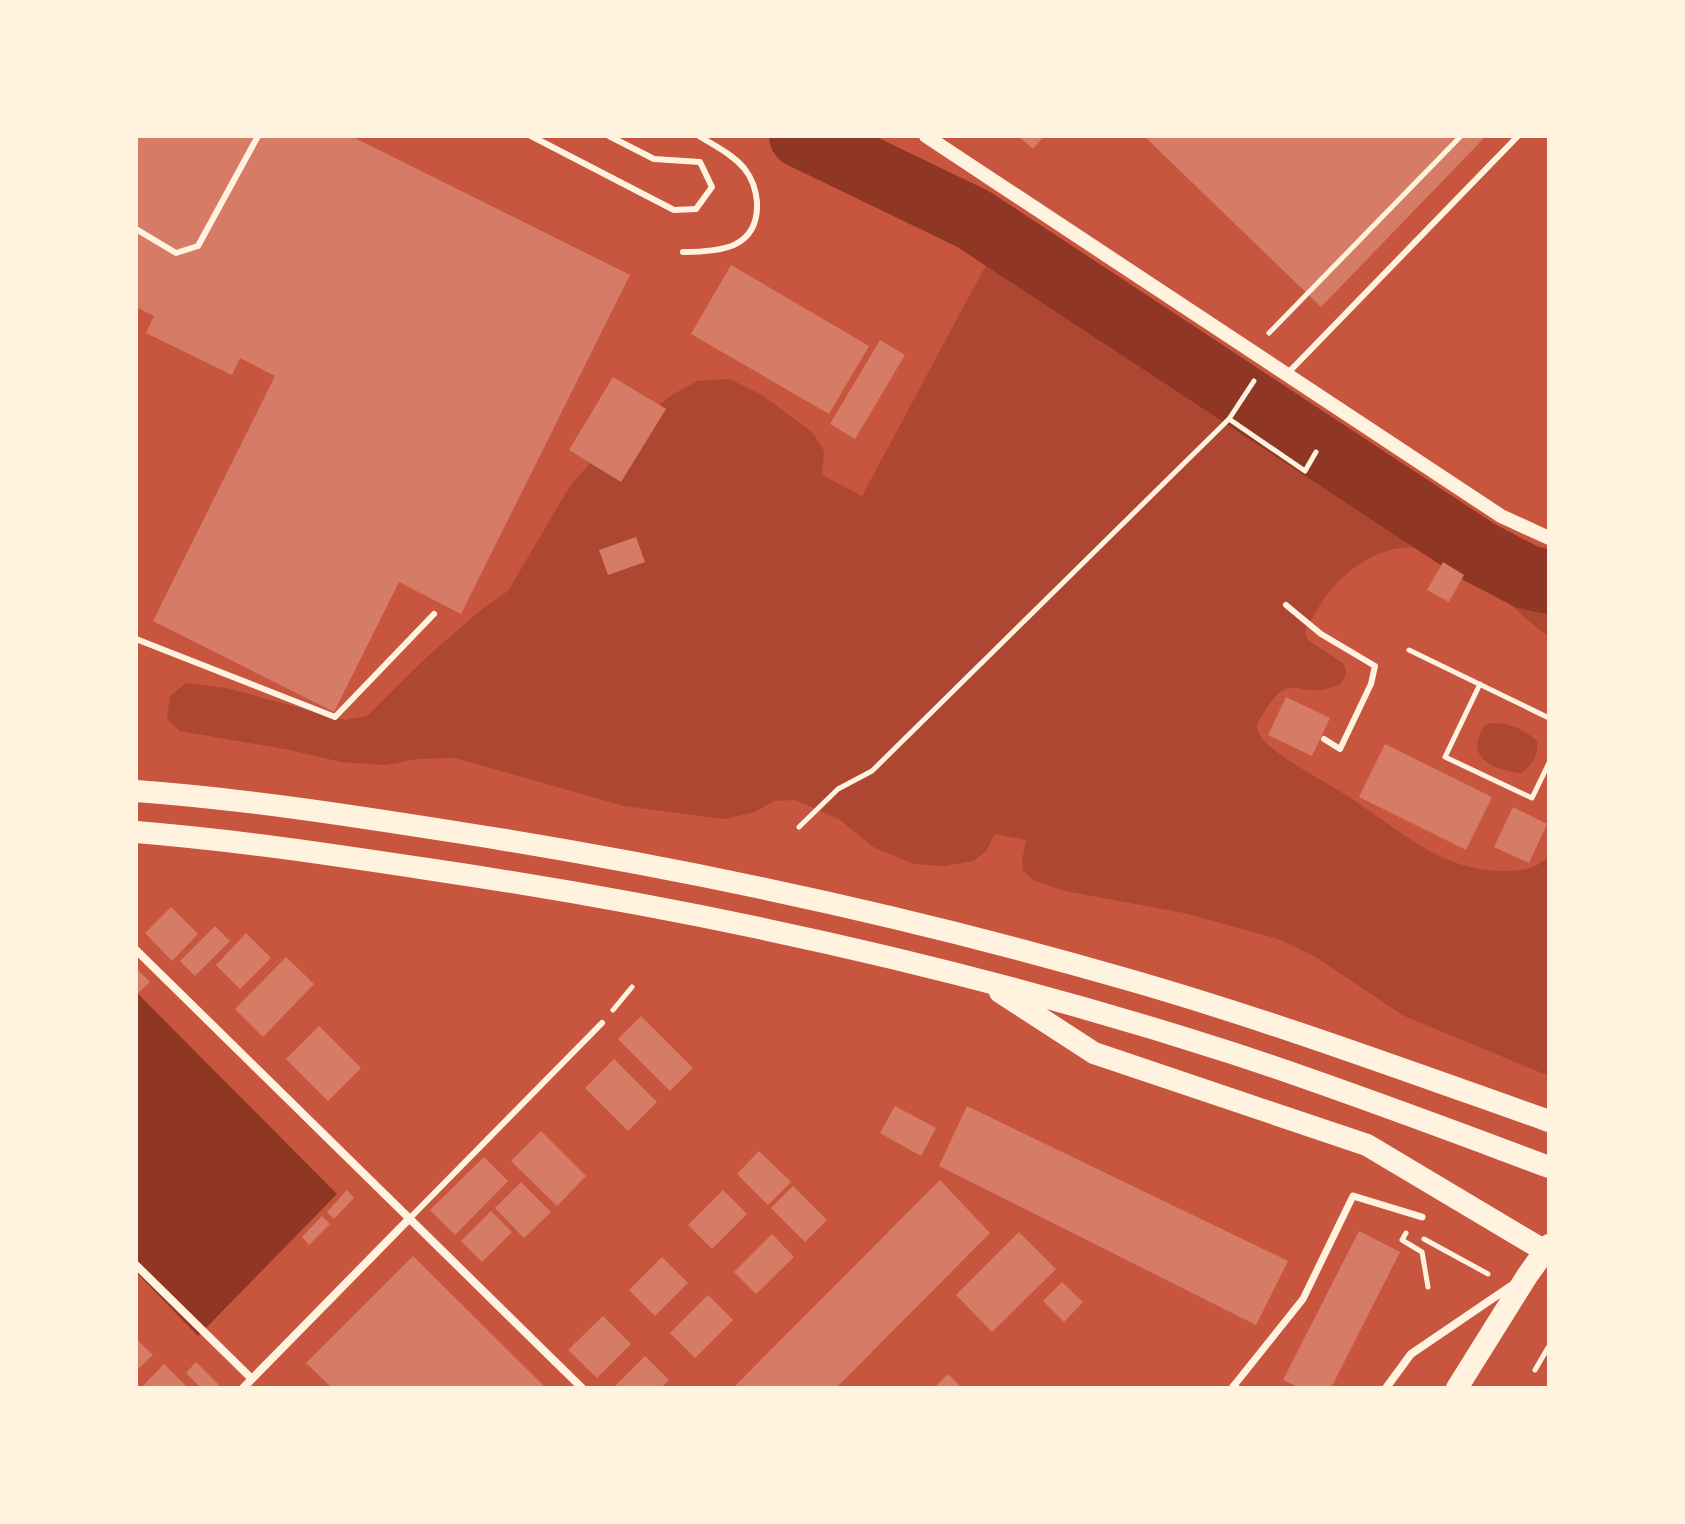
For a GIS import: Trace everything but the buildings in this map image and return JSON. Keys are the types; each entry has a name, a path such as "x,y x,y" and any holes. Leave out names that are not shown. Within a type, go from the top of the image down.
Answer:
{"highway":[{"path":"136,791 367,818 561,849 874,912 1121,977 1549,1121"},
{"path":"136,832 353,858 544,886 735,923 981,979 1231,1053 1389,1106 1544,1165"},
{"path":"981,979 1094,1053 1367,1145 1548,1250 1527,1276 1457,1388"}],"street":[{"path":"926,136 1501,516 1549,538"},
{"path":"136,950 582,1388"},
{"path":"1234,1387 1303,1299 1353,1196 1422,1217"},
{"path":"243,1388 409,1219"},
{"path":"136,1265 252,1379"},
{"path":"1386,1388 1411,1354 1527,1276"}],"lane":[{"path":"136,229 176,253 198,246 258,136"},
{"path":"531,136 674,210 696,209 712,187 700,162 654,159 609,136"},
{"path":"683,252 715,252 744,241 757,219 756,190 746,170 730,155 699,136"},
{"path":"1285,376 1518,136"},
{"path":"1286,605 1321,634 1375,666 1371,684 1340,749 1324,739"},
{"path":"136,639 335,717 434,614"},
{"path":"409,1219 602,1023"}],"path":[{"path":"1262,340 1461,136"},
{"path":"799,827 838,789 872,771 1229,419 1255,381"},
{"path":"1229,419 1305,471 1316,452"},
{"path":"1409,650 1549,718"},
{"path":"1480,684 1445,757 1532,798 1549,763"},
{"path":"1428,1287 1422,1252 1402,1240 1407,1230 1497,1279"},
{"path":"1535,1370 1549,1346"}],"shaded area":[{"path":"987,263 1292,446 1357,500 1404,522 1442,548 1514,583 1549,596 1549,637 1478,575 1453,558 1437,551 1406,547 1376,555 1348,572 1336,584 1305,631 1307,639 1344,664 1346,674 1341,683 1326,689 1287,688 1269,705 1257,725 1261,737 1277,752 1442,857 1482,870 1504,871 1528,868 1549,856 1549,1076 1402,1015 1316,957 1278,939 1184,913 1065,891 1035,881 1023,871 1026,840 995,834 986,851 974,861 944,866 914,864 873,847 839,819 795,800 774,801 755,812 724,819 624,806 455,758 417,759 386,765 341,762 180,731 167,719 170,696 186,683 226,688 345,720 367,716 429,655 508,591 570,486 603,448 672,395 697,381 729,379 762,395 812,432 824,451 822,475 862,496"},
{"path":"1490,723 1515,727 1537,741 1534,760 1521,773 1492,765 1480,754 1477,746 1479,737 1484,726"},
{"path":"136,992 337,1194 198,1336 136,1272"}],"waterway":[{"path":"801,136 973,219 1479,552 1527,577 1549,582"}]}
